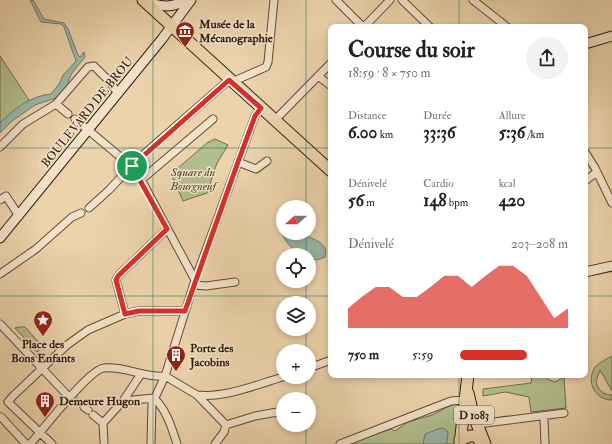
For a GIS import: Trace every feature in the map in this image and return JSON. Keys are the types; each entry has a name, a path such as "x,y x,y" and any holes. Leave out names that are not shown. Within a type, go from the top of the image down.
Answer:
{"main road":[{"path":"144,1 158,6 171,6 184,0"},
{"name":"BOULEVARD DE BROU","path":"0,238 118,94 191,0"},
{"path":"144,1 328,168"},
{"path":"588,43 612,36"},
{"path":"588,271 612,266"},
{"name":"D 1083","path":"464,400 468,380"},
{"name":"D 1083","path":"468,380 468,398 478,424 482,442"},
{"path":"460,442 464,400"},
{"path":"460,442 470,436 482,442"}],"street":[{"path":"89,208 132,166 231,81 266,67 268,62 274,0"},
{"path":"336,0 361,24"},
{"path":"367,24 390,0"},
{"path":"402,0 427,24"},
{"path":"474,0 503,24"},
{"path":"0,146 23,124 56,104 88,68 92,66 104,75 118,94"},
{"path":"275,120 328,66"},
{"path":"318,76 328,84"},
{"path":"56,104 68,114"},
{"path":"151,444 151,410 154,398 165,376 194,283 238,162 255,116 261,108"},
{"path":"75,119 132,166 167,229 194,283 206,286 235,282"},
{"path":"141,180 213,119"},
{"path":"588,157 612,203"},
{"path":"238,162 256,169 267,160"},
{"path":"588,179 597,172"},
{"path":"0,200 6,196 18,216"},
{"path":"0,274 38,248 72,217 81,213"},
{"path":"125,314 116,280 118,276 167,229"},
{"path":"52,444 27,419 11,407 8,402 67,345 88,330 125,314 139,311 185,311"},
{"path":"0,325 41,370 72,397"},
{"path":"316,365 328,361"},
{"path":"30,444 86,379 99,369 110,368 140,374 165,376 197,395 226,425"},
{"path":"104,442 103,423 123,401 140,374"},
{"path":"197,395 208,396 228,394 276,379"},
{"path":"123,401 154,398"},
{"path":"154,398 161,405 169,420 177,444"},
{"path":"340,444 451,401 464,400"},
{"path":"11,407 1,415 26,444"},
{"path":"88,411 103,423"},
{"path":"226,425 255,416 276,412"},
{"path":"478,424 564,413"},
{"path":"544,420 545,444"},
{"path":"215,444 224,432 226,425"}],"green space":[{"path":"0,56 29,100 1,122 0,121"},
{"name":"Square du Bourgneuf","path":"215,139 228,145 217,163 207,193 183,201 171,174 207,143"},
{"path":"25,327 43,347 37,352 15,328"},
{"path":"612,356 612,391 600,370 596,381 601,391 612,395 612,400 600,397 596,393 591,383 591,377 596,366"},
{"path":"532,378 546,378 555,382 564,378 566,408 531,412 529,397 505,392 483,396 483,389 531,383"},
{"path":"455,403 459,404 455,444 350,444 351,442 391,429 395,431 408,422 432,415"}],"shaded area":[{"path":"30,0 33,0 44,19 64,23 68,29 78,55 80,57 84,52 85,57 72,73 68,82 69,84 56,98 35,105 12,121 0,133 0,123 5,118 29,100 51,94 59,84 63,75 76,61 64,27 61,24 41,22"},
{"path":"315,240 319,242 326,250 325,257 316,260 316,248 292,248 286,241"},
{"path":"441,428 448,432 447,442 444,444 423,444 425,434"}],"tunnel":[{"path":"74,398 84,407"}],"place":[{"name":"Musée de la Mécanographie","path":"185,48"},
{"name":"Place des Bons Enfants","path":"43,337"},
{"name":"Porte des Jacobins","path":"176,372"},
{"name":"Demeure Hugon","path":"45,418"}],"route":[{"path":"229,80 261,108 255,116 185,311 139,311 125,314 116,280 118,276 167,229 136,170 132,166 229,80"}]}
